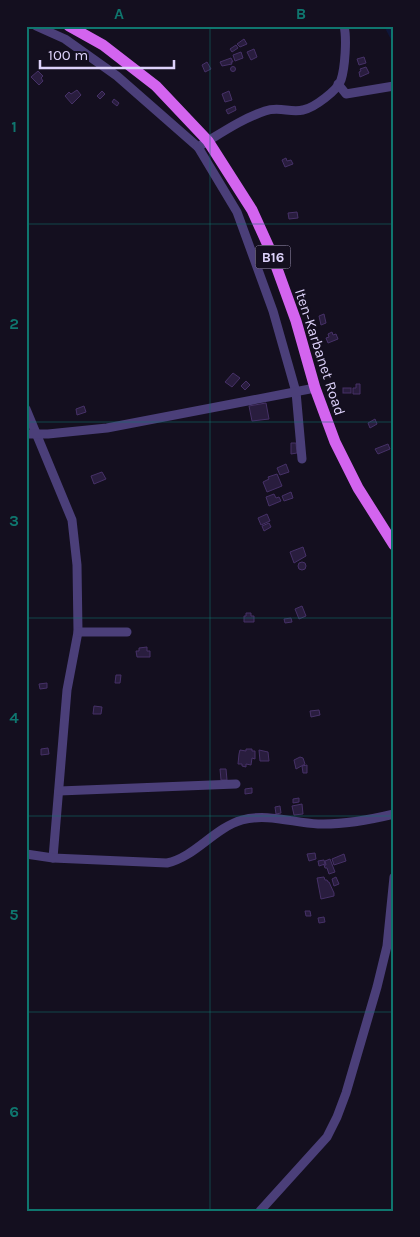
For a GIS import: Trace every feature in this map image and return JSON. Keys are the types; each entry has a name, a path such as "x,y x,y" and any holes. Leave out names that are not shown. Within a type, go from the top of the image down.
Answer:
{"main road":[{"name":"Iten-Karbanet Road","path":"69,26 86,30 156,86 208,141 252,210 271,252 296,321 315,388 339,450 358,488 394,546"}],"street":[{"path":"36,26 65,39 118,76 198,147 236,212 273,311 296,392 302,459"},
{"path":"198,147 264,111 274,108 296,111 304,110 327,96 341,81 344,55 344,26"},
{"path":"338,84 346,94 394,86"},
{"path":"26,434 107,428 315,388"},
{"path":"26,409 38,434 72,520 77,565 78,632 67,690 53,858"},
{"path":"78,632 127,632"},
{"path":"60,791 236,784"},
{"path":"26,854 53,858 167,863 179,860 206,840 242,820 268,819 318,824 350,824 394,814"},
{"path":"260,1211 327,1137 337,1117 346,1093 377,987 387,946 394,877"}],"water":[{"path":"387,26 394,26 394,45 386,30"}],"building":[{"path":"244,39 247,44 240,47 237,44"},
{"path":"236,45 238,48 232,52 230,49"},
{"path":"254,49 257,57 251,60 247,52"},
{"path":"241,52 243,58 235,61 233,55"},
{"path":"364,57 366,63 359,65 357,59"},
{"path":"231,58 232,64 222,66 220,62"},
{"path":"207,62 211,69 205,72 202,65"},
{"path":"233,66 236,69 233,72 230,69"},
{"path":"366,67 369,73 360,77 360,69"},
{"path":"38,71 43,76 41,78 43,81 39,85 31,77"},
{"path":"77,90 81,95 72,104 65,96 69,92 71,94"},
{"path":"102,91 105,94 100,99 97,96"},
{"path":"229,91 232,100 225,102 222,94"},
{"path":"114,99 119,103 117,106 112,102"},
{"path":"235,106 236,110 228,114 226,110"},
{"path":"286,158 287,161 291,160 293,164 285,167 282,160"},
{"path":"297,212 298,218 289,219 288,213"},
{"path":"324,314 326,323 321,325 319,316"},
{"path":"332,332 333,335 336,334 338,339 328,343 326,338"},
{"path":"233,373 240,378 232,387 225,382"},
{"path":"246,381 250,385 245,390 241,386"},
{"path":"356,384 360,384 360,394 353,394 353,388 356,388"},
{"path":"343,388 351,388 351,393 343,393"},
{"path":"266,403 269,419 252,421 249,406"},
{"path":"84,406 86,412 77,415 76,409"},
{"path":"375,419 377,424 370,428 368,423"},
{"path":"291,443 296,443 297,453 291,454"},
{"path":"388,444 390,449 378,454 375,449"},
{"path":"286,464 289,472 280,475 277,468"},
{"path":"102,472 106,479 94,484 91,476"},
{"path":"277,474 282,486 267,492 263,482 269,479 268,477"},
{"path":"291,492 293,498 284,501 282,496"},
{"path":"274,494 281,501 269,506 266,497"},
{"path":"267,514 270,521 261,525 258,518"},
{"path":"269,523 271,527 264,531 262,526"},
{"path":"303,547 306,556 294,563 290,552"},
{"path":"302,562 306,566 302,570 298,566"},
{"path":"302,606 306,616 299,619 295,609"},
{"path":"246,613 251,613 251,616 254,616 254,622 244,622"},
{"path":"291,618 292,622 285,623 284,619"},
{"path":"147,647 147,651 150,651 150,657 137,657 136,651 139,651 139,648"},
{"path":"116,675 121,675 120,683 115,683"},
{"path":"47,683 47,688 40,689 39,684"},
{"path":"94,706 102,707 101,714 93,714"},
{"path":"319,710 320,715 311,717 310,711"},
{"path":"48,748 49,754 41,755 41,749"},
{"path":"246,749 255,751 255,759 252,758 251,765 246,764 246,767 238,764 240,750 246,751"},
{"path":"259,750 268,752 269,761 260,761"},
{"path":"300,757 303,758 305,764 296,769 294,760"},
{"path":"307,765 307,773 303,773 302,766"},
{"path":"220,769 226,769 227,780 221,780"},
{"path":"252,788 252,793 245,794 245,789"},
{"path":"299,798 299,802 293,803 293,799"},
{"path":"302,804 303,814 294,815 292,806"},
{"path":"280,806 281,813 276,814 275,807"},
{"path":"315,853 316,859 309,861 307,854"},
{"path":"344,854 346,861 334,865 332,859"},
{"path":"330,859 335,872 329,874 324,865 326,865 325,861"},
{"path":"324,860 325,864 319,866 318,861"},
{"path":"324,877 329,882 334,896 321,899 317,878"},
{"path":"336,877 339,884 334,886 332,879"},
{"path":"305,911 310,911 311,916 306,916"},
{"path":"324,917 325,922 319,923 318,918"}]}
